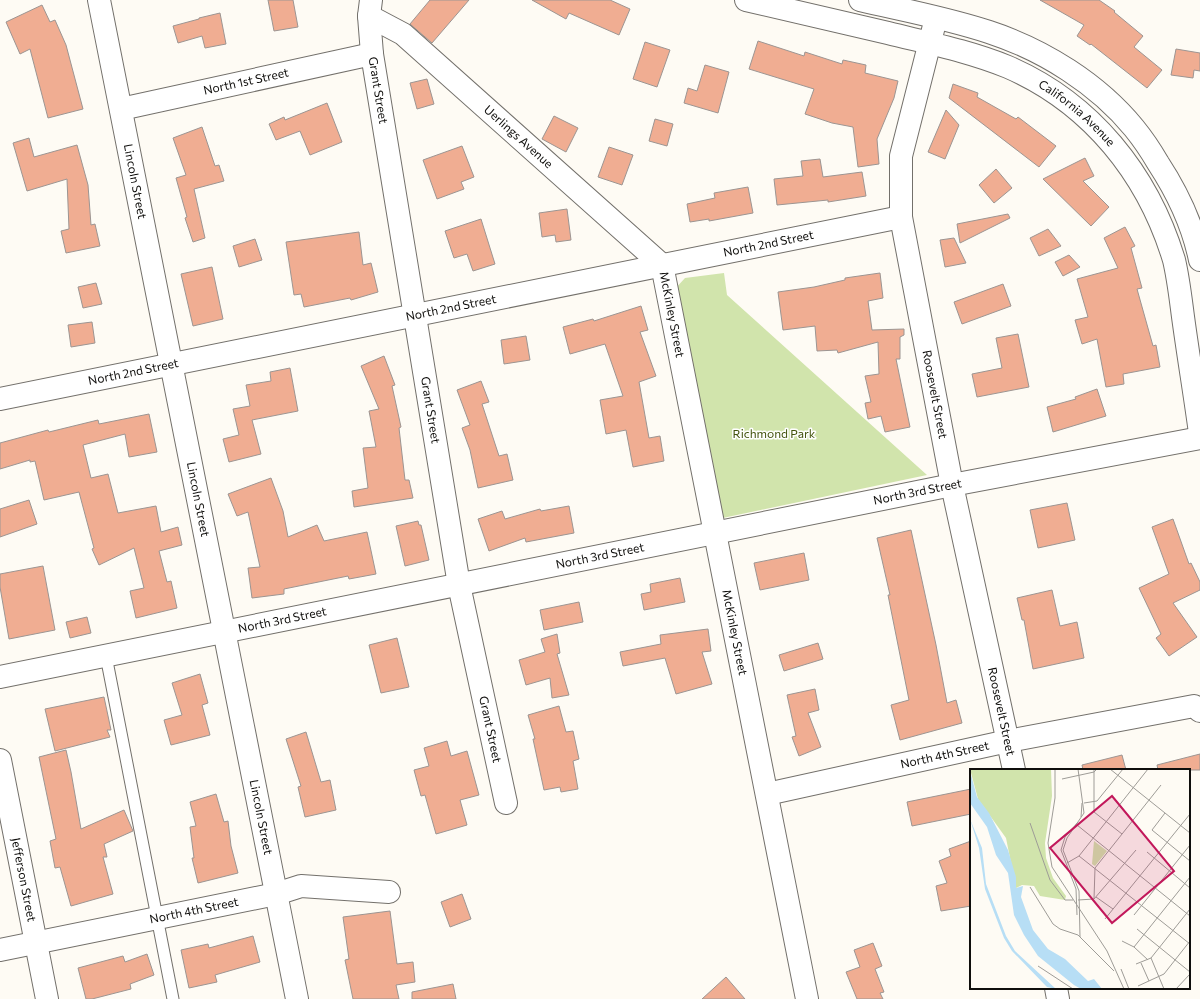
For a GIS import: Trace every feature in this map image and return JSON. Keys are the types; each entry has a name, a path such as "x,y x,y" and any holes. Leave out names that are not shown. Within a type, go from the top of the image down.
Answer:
{"street":[{"name":"Lincoln Street","path":"99,0 297,999"},
{"name":"California Avenue","path":"746,0 982,57 1008,67 1056,93 1076,108 1098,128 1114,145 1143,188 1166,238 1174,262 1200,433"},
{"path":"860,0 991,32 1019,43 1046,57 1071,72 1092,88 1116,109 1134,128 1166,175 1191,229 1200,260"},
{"name":"Grant Street","path":"370,8 372,54 459,585 506,803"},
{"name":"Uerlings Avenue","path":"370,8 403,34 662,266"},
{"name":"Roosevelt Street","path":"936,18 901,156 901,217 952,485 1014,769"},
{"name":"North 1st Street","path":"121,109 372,54"},
{"name":"North 2nd Street","path":"0,399 901,217"},
{"name":"McKinley Street","path":"662,266 807,999"},
{"name":"North 3rd Street","path":"0,677 952,485 1200,438"},
{"name":"North 4th Street","path":"767,794 1008,742 1197,708"},
{"name":"Jefferson Street","path":"0,760 47,999"},
{"name":"North 4th Street","path":"0,950 276,894 301,886 390,892"},
{"path":"1056,989 1058,999"}],"lane":[{"path":"106,656 173,999"}],"green space":[{"name":"Richmond Park","path":"724,273 727,295 927,475 718,519 674,290 685,278"}],"building":[{"path":"268,0 293,0 298,27 274,31"},
{"path":"430,0 469,0 432,43 410,24"},
{"path":"532,0 610,0 630,9 619,35 569,13 566,19"},
{"path":"1040,0 1099,0 1115,11 1114,12 1143,36 1134,47 1162,70 1147,88 1091,44 1090,45 1077,36 1084,25"},
{"path":"42,5 50,22 55,20 66,45 83,109 48,118 30,49 20,54 6,22"},
{"path":"220,13 226,44 205,48 202,36 178,43 173,26"},
{"path":"758,41 804,56 805,52 842,64 843,60 866,65 865,73 898,81 894,98 877,139 879,164 858,167 853,127 832,123 805,114 814,89 749,69"},
{"path":"645,42 670,50 657,87 633,79"},
{"path":"1176,49 1200,53 1200,71 1194,70 1193,78 1171,75"},
{"path":"705,65 729,72 718,113 684,103 688,88 697,91"},
{"path":"427,79 434,104 417,109 410,83"},
{"path":"953,84 978,93 977,97 1016,119 1018,117 1056,146 1039,167 949,98"},
{"path":"327,103 342,142 310,155 300,131 276,140 269,124 284,117 285,120"},
{"path":"946,110 959,125 945,159 928,152"},
{"path":"554,116 578,128 566,152 542,139"},
{"path":"655,119 673,124 667,146 649,141"},
{"path":"202,127 215,166 219,165 224,181 194,189 205,238 193,242 185,218 187,217 176,178 186,175 173,138"},
{"path":"29,138 34,157 77,145 88,185 91,225 95,224 100,246 66,253 61,231 69,229 67,179 27,191 13,143"},
{"path":"462,146 474,177 461,182 464,189 437,199 423,160"},
{"path":"609,147 633,155 622,185 598,177"},
{"path":"1085,158 1094,176 1083,181 1109,207 1091,226 1043,179"},
{"path":"820,159 823,177 862,172 866,196 828,202 828,200 777,205 774,179 803,176 801,161"},
{"path":"996,169 1012,188 994,203 979,185"},
{"path":"748,187 753,213 709,221 709,219 690,222 687,204 715,198 714,193"},
{"path":"567,209 571,240 556,242 555,235 542,237 539,213"},
{"path":"1008,214 1010,218 960,243 957,224"},
{"path":"481,219 495,264 473,271 467,254 454,258 445,231"},
{"path":"1125,227 1135,246 1131,248 1142,288 1137,289 1153,346 1156,345 1160,367 1123,374 1124,384 1106,387 1097,339 1082,344 1075,320 1088,317 1077,279 1118,268 1104,238"},
{"path":"1048,229 1061,246 1039,256 1030,238"},
{"path":"359,232 363,265 371,263 378,292 351,300 350,298 304,307 301,294 294,295 286,242"},
{"path":"954,238 966,263 945,267 940,240"},
{"path":"255,239 262,260 239,267 233,246"},
{"path":"1069,255 1080,267 1063,276 1055,262"},
{"path":"212,267 223,319 193,326 181,274"},
{"path":"880,273 883,298 868,301 872,330 904,329 904,335 900,337 900,359 896,359 910,427 885,432 881,416 868,419 865,403 871,402 865,376 879,374 878,342 838,353 837,350 817,351 815,326 783,330 778,292 814,287 845,280 845,278"},
{"path":"96,283 102,304 83,308 78,287"},
{"path":"1003,284 1011,306 962,324 954,302"},
{"path":"641,306 648,330 640,332 656,376 639,382 649,438 660,436 664,461 633,467 626,430 606,434 600,400 623,396 605,344 570,354 563,327 593,319 594,321"},
{"path":"92,322 95,343 71,347 68,325"},
{"path":"1018,334 1029,387 977,397 972,374 1002,368 996,338"},
{"path":"526,336 530,360 504,364 501,340"},
{"path":"384,356 395,385 392,386 401,427 399,428 405,480 409,480 413,498 354,507 352,491 368,488 363,448 376,447 369,411 379,409 361,366"},
{"path":"290,368 298,411 252,420 261,454 229,462 223,439 239,435 233,409 250,406 246,385 271,381 270,372"},
{"path":"481,381 489,402 482,404 499,456 507,454 513,480 478,488 470,450 462,428 470,425 457,390"},
{"path":"1097,389 1106,416 1053,432 1047,407 1076,399 1075,397"},
{"path":"149,414 157,452 129,457 125,434 83,445 91,478 108,474 118,513 156,506 161,532 178,527 182,545 159,551 167,582 171,581 177,608 136,618 130,591 144,588 134,548 99,565 92,549 94,548 79,492 44,500 35,461 30,462 30,460 0,469 0,443 48,430 49,432 98,420 99,424"},
{"path":"271,478 283,511 288,537 317,525 324,541 367,532 376,574 349,579 348,576 284,589 284,594 252,598 248,568 260,567 248,512 237,516 228,494"},
{"path":"29,500 37,524 0,537 0,509"},
{"path":"1067,503 1075,540 1038,548 1030,510"},
{"path":"569,506 574,533 526,542 525,538 489,551 478,519 502,511 505,519 540,509 541,511"},
{"path":"1173,519 1189,564 1191,563 1200,582 1200,590 1173,603 1197,637 1169,656 1156,638 1161,634 1139,588 1169,574 1152,527"},
{"path":"418,521 419,525 421,525 429,560 405,566 396,526"},
{"path":"911,530 947,703 956,700 962,723 900,740 891,705 909,700 888,595 890,595 877,538"},
{"path":"804,553 809,580 760,590 754,563"},
{"path":"43,566 55,630 9,639 0,587 0,574"},
{"path":"680,578 685,602 644,610 641,594 651,592 650,584"},
{"path":"1052,590 1060,626 1077,622 1084,658 1033,669 1024,620 1022,620 1017,598"},
{"path":"579,602 583,622 544,630 540,610"},
{"path":"87,617 91,633 70,638 66,622"},
{"path":"708,629 711,651 702,652 712,684 676,694 665,658 623,666 620,652 661,644 660,635"},
{"path":"557,634 560,653 557,654 569,695 552,698 550,678 526,685 519,660 545,652 541,639"},
{"path":"397,638 409,687 381,693 369,645"},
{"path":"818,643 823,659 784,671 779,655"},
{"path":"200,674 208,703 202,705 210,735 171,745 164,720 182,715 172,683"},
{"path":"815,689 819,710 808,713 821,747 799,756 792,737 796,736 787,695"},
{"path":"104,697 111,730 107,730 110,737 55,751 45,709"},
{"path":"559,706 566,732 573,731 579,759 573,761 578,789 561,792 560,787 544,790 533,739 535,739 528,715"},
{"path":"306,732 321,782 330,780 336,810 305,817 298,787 301,786 286,739"},
{"path":"447,741 451,756 467,751 479,795 460,800 467,825 436,834 425,795 421,796 414,770 429,766 424,748"},
{"path":"66,750 81,829 124,810 133,831 104,844 107,857 103,857 113,894 71,906 60,867 55,868 50,841 56,839 39,757"},
{"path":"1200,754 1200,770 1158,769 1157,765"},
{"path":"1122,755 1126,769 1083,769 1082,765"},
{"path":"970,789 970,814 912,826 907,802"},
{"path":"216,794 224,822 228,821 231,846 238,873 198,883 192,858 194,858 190,827 196,826 190,802"},
{"path":"970,841 970,906 941,911 936,886 947,883 939,861 951,856 949,849"},
{"path":"462,894 471,919 450,927 441,902"},
{"path":"390,911 397,964 413,962 415,982 396,985 399,999 353,999 345,960 349,959 343,917"},
{"path":"253,936 260,962 215,975 217,982 189,988 181,950 208,944 209,948"},
{"path":"873,943 882,966 875,969 884,992 880,993 883,999 857,999 846,972 860,967 854,950"},
{"path":"147,954 154,975 130,984 131,989 92,999 86,999 78,968 123,956 125,962"},
{"path":"726,977 745,999 702,999"},
{"path":"453,984 456,999 412,999 412,992"}]}
